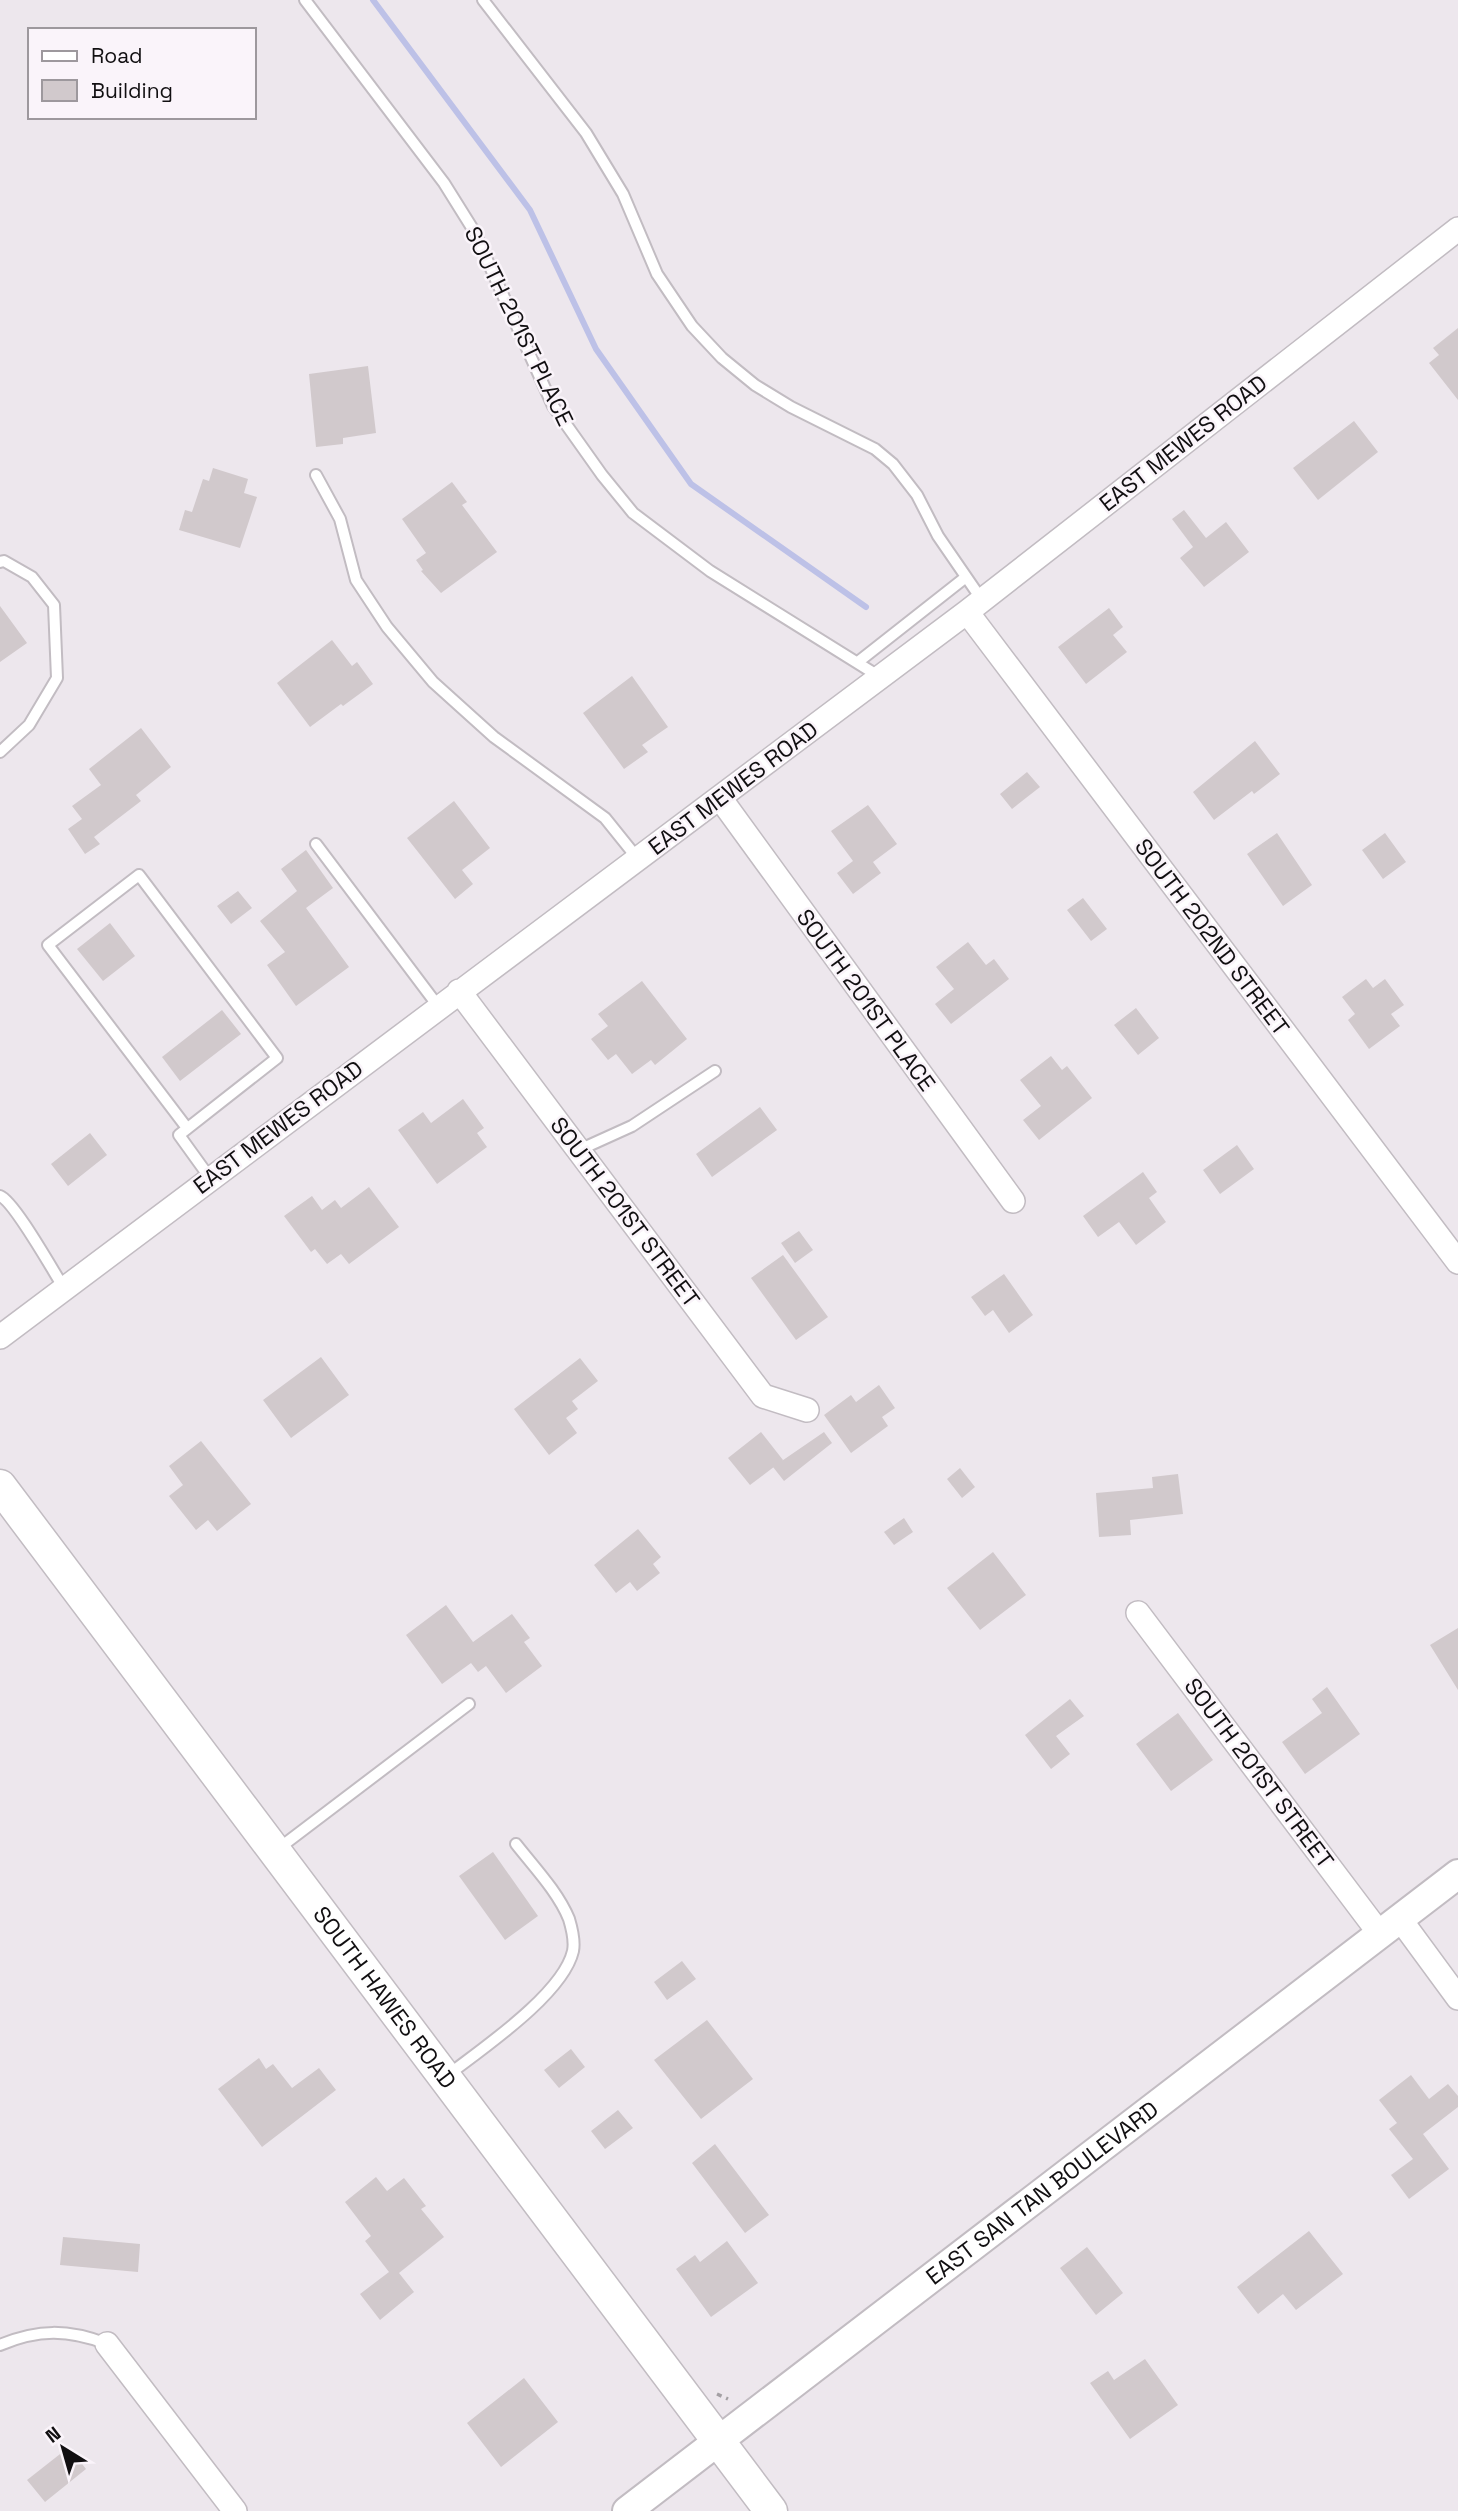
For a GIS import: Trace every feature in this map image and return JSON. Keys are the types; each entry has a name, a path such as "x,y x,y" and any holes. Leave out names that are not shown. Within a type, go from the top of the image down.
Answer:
{"main road":[{"name":"SOUTH HAWES ROAD","path":"0,1486 771,2511"}],"street":[{"name":"EAST MEWES ROAD","path":"0,1337 974,606 1458,229"},
{"name":"SOUTH 202ND STREET","path":"974,606 1458,1262"},
{"name":"SOUTH 201ST PLACE","path":"720,798 1013,1201"},
{"name":"SOUTH 201ST STREET","path":"459,990 763,1396 807,1410"},
{"name":"SOUTH 201ST STREET","path":"1138,1613 1390,1926"},
{"name":"EAST SAN TAN BOULEVARD","path":"626,2511 1458,1874"},
{"path":"1390,1926 1458,1998"},
{"path":"107,2344 235,2511"}],"lane":[{"name":"SOUTH 201ST PLACE","path":"305,0 444,183 474,231 553,405 625,504 710,571 880,677"},
{"path":"483,0 586,133 623,194 657,274 692,326 722,358 755,385 791,407 866,443 894,464 917,495 938,536 966,577 974,606"},
{"path":"316,475 340,519 356,580 387,627 425,673 494,737 605,818 638,859"},
{"path":"0,562 4,561 32,577 54,605 57,678 29,725 0,752"},
{"path":"858,662 966,577"},
{"path":"316,844 438,1006"},
{"path":"187,1128 48,945 139,875 277,1058 179,1135 210,1178"},
{"path":"579,1150 632,1126 715,1071"},
{"path":"0,1196 6,1198 19,1216 64,1288"},
{"path":"276,1850 469,1704"},
{"path":"445,2076 501,2035 551,1988 564,1972 574,1948 569,1919 559,1901 516,1844"},
{"path":"0,2345 23,2335 58,2333 81,2334 107,2344"}],"building":[{"path":"1458,328 1458,400 1429,363 1439,355 1433,348"},
{"path":"368,366 376,433 343,438 343,444 316,447 309,374"},
{"path":"1354,421 1378,452 1318,500 1293,468"},
{"path":"213,468 248,479 244,493 257,497 240,548 179,530 185,510 192,512 203,479 209,481"},
{"path":"452,482 467,502 462,505 497,552 441,593 421,571 423,570 416,560 426,553 402,519"},
{"path":"1184,510 1206,538 1226,522 1249,552 1204,587 1180,558 1193,547 1172,519"},
{"path":"0,606 27,643 0,662"},
{"path":"1109,608 1123,627 1113,635 1127,652 1086,684 1058,647"},
{"path":"332,640 352,666 357,662 373,684 310,727 277,683"},
{"path":"632,676 668,727 642,745 648,752 624,769 583,713"},
{"path":"141,728 171,767 136,795 141,801 94,837 100,844 85,854 68,829 82,819 72,806 101,785 89,769"},
{"path":"1255,741 1280,774 1214,820 1193,792"},
{"path":"1027,772 1040,787 1012,809 1000,794"},
{"path":"454,801 490,848 462,870 473,884 455,899 407,838"},
{"path":"868,805 897,844 873,862 881,873 853,894 837,873 853,861 831,831"},
{"path":"1277,833 1312,885 1283,906 1247,854"},
{"path":"1385,833 1406,862 1383,879 1362,850"},
{"path":"306,850 333,888 306,908 349,967 296,1006 267,965 285,952 260,921 297,891 281,869"},
{"path":"238,891 252,908 231,924 217,906"},
{"path":"1083,898 1107,929 1091,941 1067,910"},
{"path":"110,923 135,956 103,981 77,949"},
{"path":"968,942 986,965 994,959 1009,979 951,1024 935,1004 954,989 936,967"},
{"path":"1366,979 1373,988 1385,979 1404,1005 1391,1014 1400,1026 1369,1049 1348,1020 1355,1014 1342,997"},
{"path":"642,981 687,1039 655,1065 651,1060 632,1074 616,1054 608,1060 591,1039 608,1026 598,1014"},
{"path":"1136,1008 1159,1038 1138,1055 1114,1025"},
{"path":"222,1010 241,1034 180,1081 162,1057"},
{"path":"1051,1056 1062,1070 1067,1066 1092,1098 1039,1140 1023,1120 1041,1106 1020,1080"},
{"path":"463,1099 484,1128 477,1133 487,1147 437,1184 398,1130 423,1112 431,1123"},
{"path":"760,1107 777,1130 712,1177 696,1154"},
{"path":"90,1133 107,1155 68,1186 51,1164"},
{"path":"1237,1145 1254,1169 1220,1194 1203,1170"},
{"path":"1143,1172 1157,1192 1149,1198 1166,1222 1136,1245 1119,1222 1098,1237 1083,1216"},
{"path":"369,1187 399,1227 349,1264 341,1254 327,1264 315,1249 311,1252 284,1216 312,1196 322,1210 335,1200 341,1208"},
{"path":"799,1231 813,1250 795,1263 781,1243"},
{"path":"783,1255 828,1317 796,1340 751,1278"},
{"path":"1004,1274 1033,1315 1009,1333 993,1310 985,1316 971,1297"},
{"path":"321,1357 349,1395 291,1438 263,1400"},
{"path":"580,1358 598,1381 572,1401 578,1409 566,1418 577,1433 549,1455 514,1409"},
{"path":"879,1385 895,1408 882,1417 888,1426 851,1453 824,1415 851,1395 856,1402"},
{"path":"761,1432 783,1460 750,1485 728,1458"},
{"path":"824,1432 832,1443 784,1481 773,1467"},
{"path":"201,1441 251,1504 217,1531 208,1520 196,1530 169,1496 183,1485 169,1466"},
{"path":"960,1468 975,1487 962,1498 947,1479"},
{"path":"1178,1474 1183,1514 1130,1520 1131,1535 1099,1537 1096,1493 1153,1488 1152,1477"},
{"path":"904,1518 913,1532 894,1545 884,1532"},
{"path":"638,1529 661,1557 653,1564 660,1573 637,1591 630,1582 616,1593 594,1565"},
{"path":"993,1552 1026,1595 980,1630 947,1588"},
{"path":"446,1605 473,1642 512,1614 530,1638 524,1642 542,1666 506,1693 486,1666 478,1672 471,1663 442,1684 406,1635"},
{"path":"1458,1628 1458,1690 1430,1645"},
{"path":"1327,1687 1360,1734 1305,1774 1282,1742 1322,1713 1312,1699"},
{"path":"1070,1699 1084,1716 1056,1736 1070,1754 1051,1769 1025,1735"},
{"path":"1178,1713 1213,1760 1171,1791 1136,1744"},
{"path":"493,1852 538,1916 505,1940 459,1876"},
{"path":"682,1961 696,1979 667,2000 654,1982"},
{"path":"707,2020 753,2079 701,2119 654,2060"},
{"path":"571,2049 585,2067 559,2088 544,2070"},
{"path":"259,2058 266,2069 273,2064 292,2088 319,2068 336,2090 262,2147 218,2089"},
{"path":"1411,2075 1429,2099 1448,2084 1458,2096 1458,2107 1423,2134 1449,2169 1409,2199 1391,2175 1413,2159 1389,2129 1397,2123 1379,2100"},
{"path":"618,2110 633,2128 605,2149 591,2131"},
{"path":"715,2144 769,2215 745,2233 692,2163"},
{"path":"376,2177 387,2191 404,2178 426,2206 421,2209 444,2237 399,2273 414,2292 380,2320 360,2294 389,2272 365,2241 371,2236 345,2202"},
{"path":"1309,2231 1343,2274 1296,2310 1283,2294 1258,2314 1237,2287"},
{"path":"63,2237 140,2244 138,2272 60,2265"},
{"path":"727,2241 758,2283 711,2317 676,2269 695,2255 700,2262"},
{"path":"1087,2247 1123,2293 1096,2315 1060,2268"},
{"path":"1145,2359 1178,2405 1130,2439 1090,2383 1108,2371 1114,2380"},
{"path":"524,2378 558,2422 501,2467 467,2423"},
{"path":"69,2447 86,2469 45,2502 27,2480"}],"waterway":[{"path":"373,0 530,210 596,349 691,484 866,607"}]}
